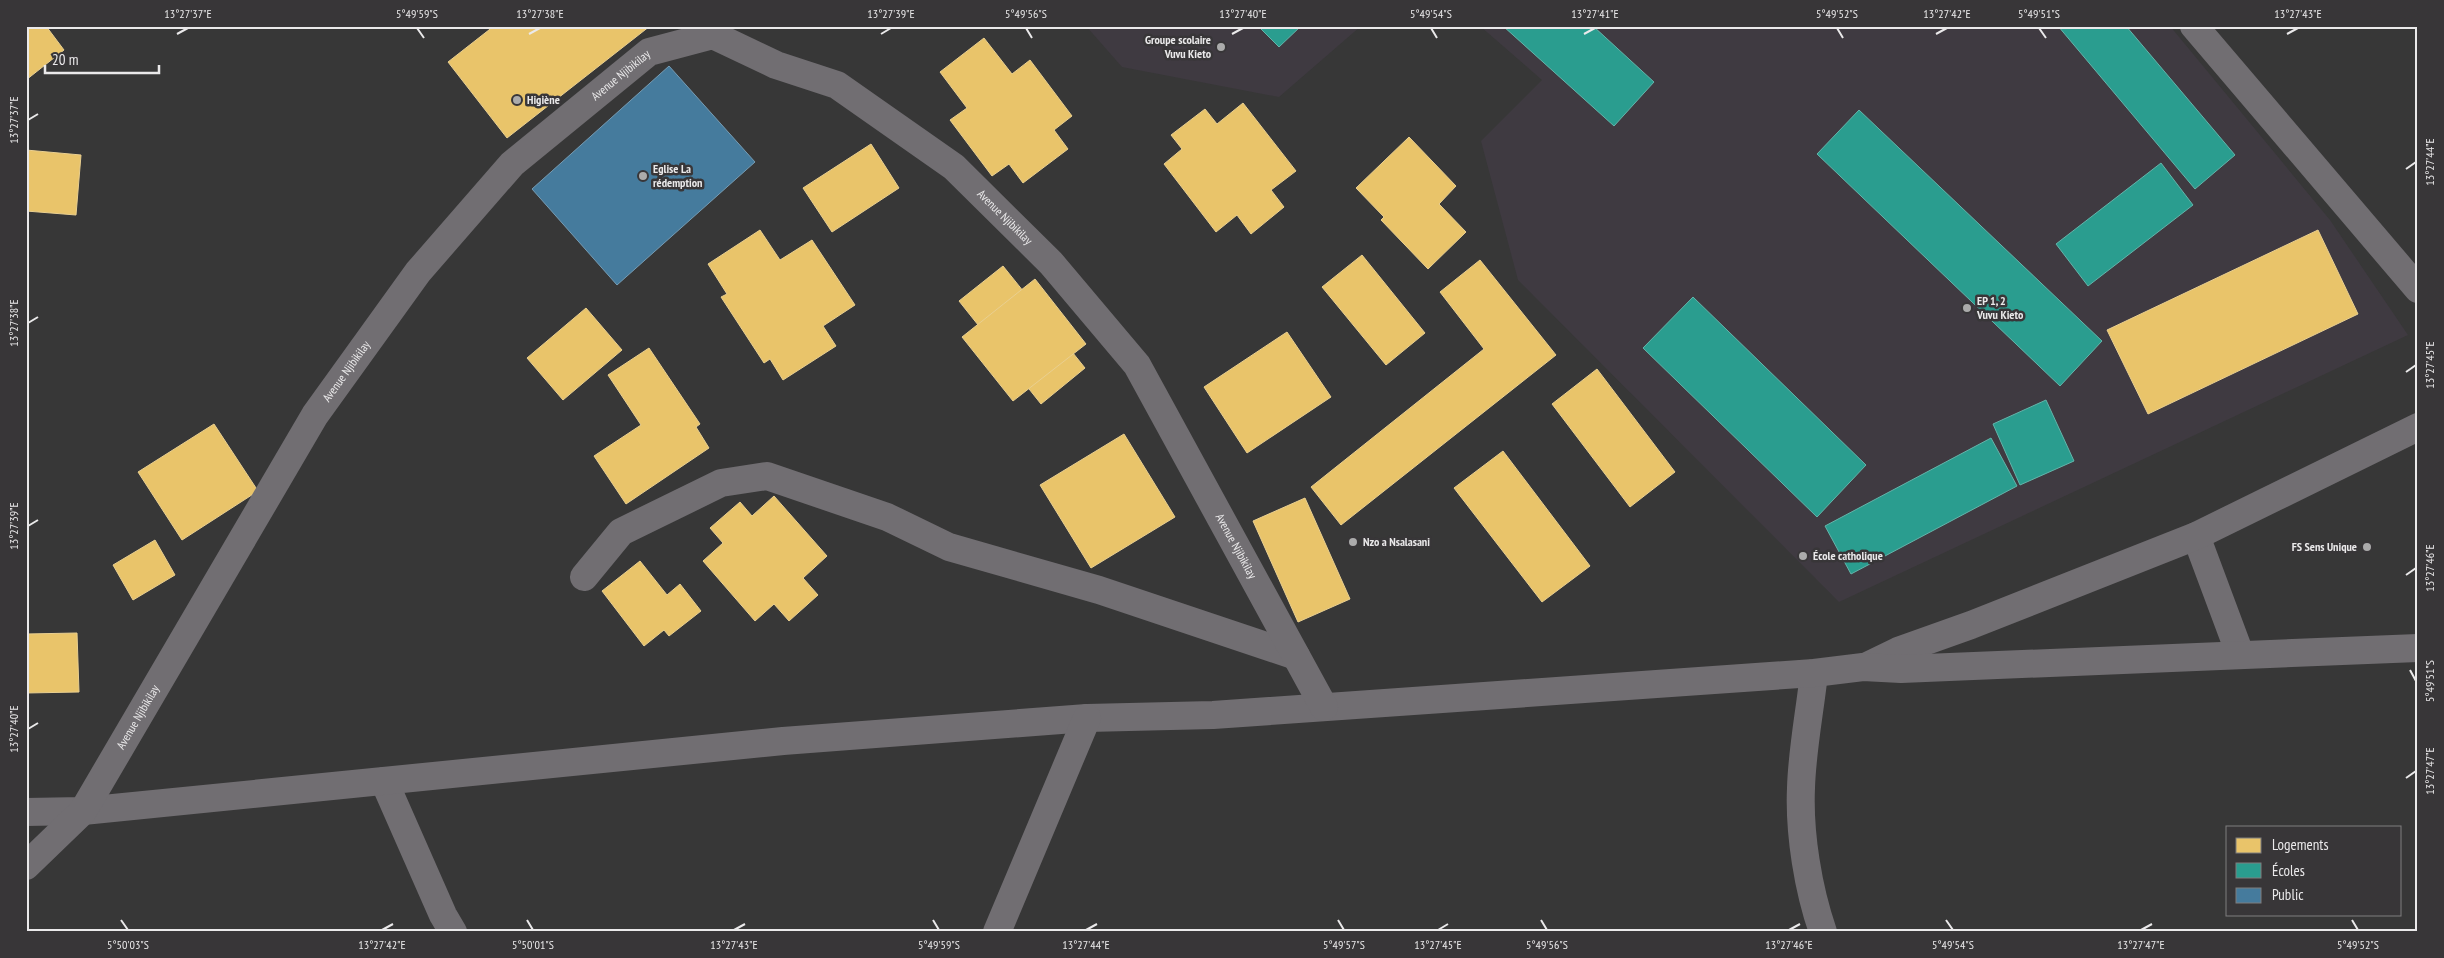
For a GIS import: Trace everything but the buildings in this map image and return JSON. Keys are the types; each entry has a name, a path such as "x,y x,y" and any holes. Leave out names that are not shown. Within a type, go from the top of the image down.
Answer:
{"street":[{"path":"2194,26 2418,289"},
{"name":"Avenue Njibikilay","path":"26,866 83,811 316,415 418,272 512,164 649,52 713,35 776,65 837,86 954,167 1051,263 1136,364 1324,707"},
{"path":"1863,667 1898,651 1971,625 2196,536 2418,427"},
{"path":"584,577 621,532 721,482 767,476 887,517 949,547 1099,590 1296,656"},
{"path":"2196,536 2240,654"},
{"path":"26,812 83,811 783,740 1086,718 1213,715 1814,673 1863,667 1902,669 2418,648"},
{"path":"1814,673 1801,788 1805,854 1813,904 1823,932"},
{"path":"997,932 1086,718"},
{"path":"384,781 443,915 453,932"}],"shaded area":[{"name":"Groupe scolaire Vuvu Kieto","path":"1086,26 1361,26 1279,97 1122,67"},
{"name":"EP 1, 2 Vuvu Kieto","path":"1480,26 2170,26 2330,220 2408,335 1839,602 1518,280 1481,141 1542,80"}],"place":[{"name":"Groupe scolaire Vuvu Kieto","path":"1221,47"},
{"name":"Higiène","path":"517,100"},
{"name":"Eglise La rédemption","path":"643,176"},
{"name":"EP 1, 2 Vuvu Kieto","path":"1967,308"},
{"name":"Nzo a Nsalasani","path":"1353,542"},
{"name":"FS Sens Unique","path":"2367,547"},
{"name":"École catholique","path":"1803,556"}]}
